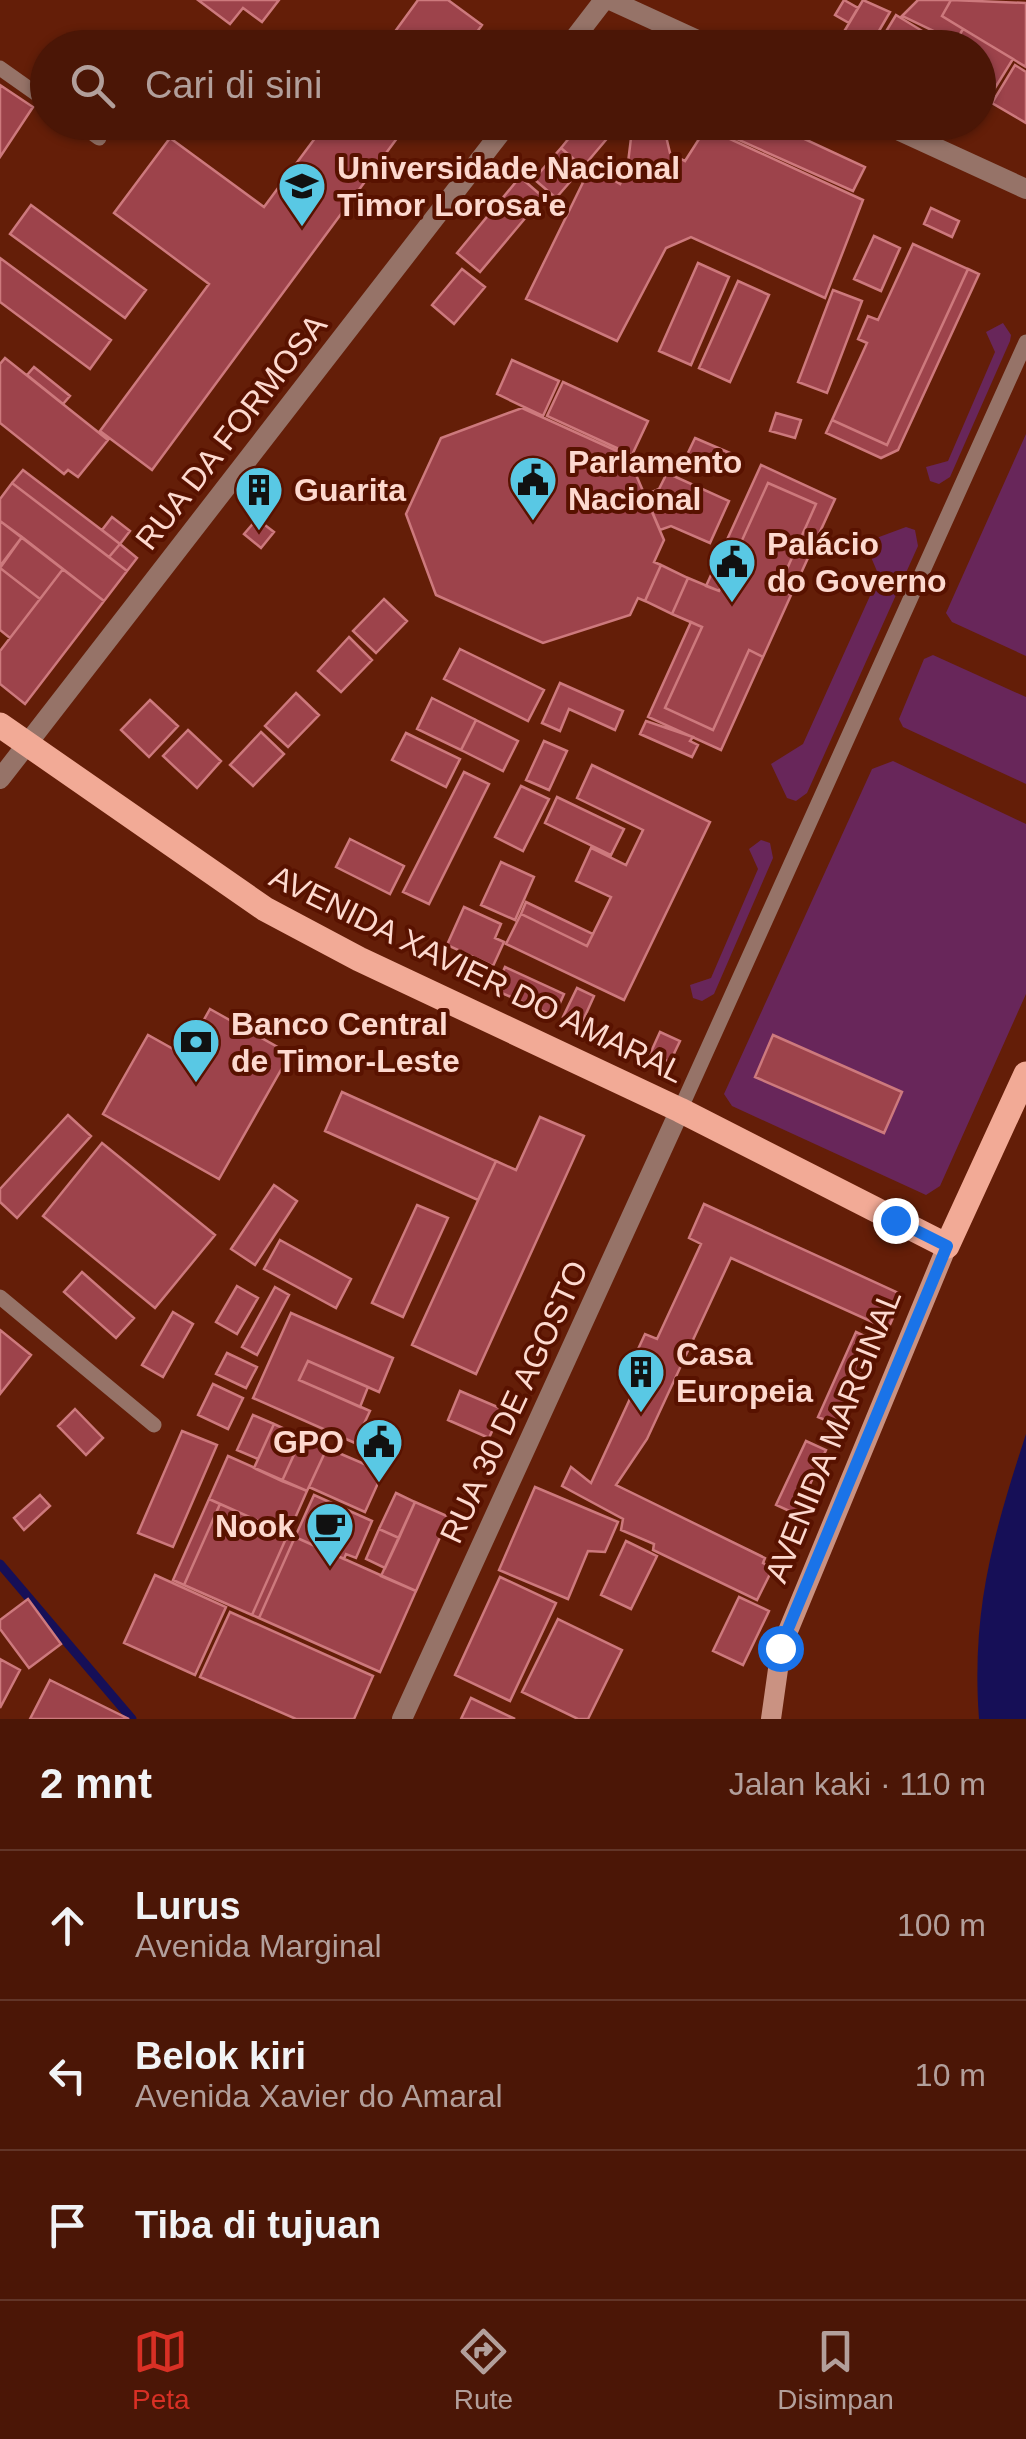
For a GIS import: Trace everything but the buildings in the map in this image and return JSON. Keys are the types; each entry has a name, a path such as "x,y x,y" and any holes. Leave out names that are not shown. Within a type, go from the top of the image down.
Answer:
{"main road":[{"name":"AVENIDA XAVIER DO AMARAL","path":"0,725 264,909 359,960 680,1110 947,1246"},
{"name":"AVENIDA MARGINAL","path":"772,1719 780,1648 947,1246 1026,1074"}],"street":[{"path":"582,30 607,0 674,30"},
{"name":"RUA DA FORMOSA","path":"0,779 495,140"},
{"path":"919,140 1026,189"},
{"name":"RUA 30 DE AGOSTO","path":"402,1719 680,1110"}],"lane":[{"path":"0,68 30,89"},
{"path":"680,1110 1026,342"},
{"path":"0,1297 154,1426"}],"shaded area":[{"path":"1003,323 1011,335 1010,341 950,477 939,484 930,481 926,467 948,461 995,352 986,332"},
{"path":"1026,434 1026,656 952,622 946,613"},
{"path":"906,527 915,530 918,546 807,793 796,801 787,798 771,764 803,744 879,576 868,550 871,540"},
{"path":"933,655 1026,697 1026,784 903,727 899,719 924,659"},
{"path":"893,761 1026,824 1026,994 940,1186 926,1195 732,1106 724,1094 872,769"},
{"path":"761,840 770,843 773,858 714,994 702,1001 693,998 690,985 711,978 758,869 749,849"},
{"path":"1026,1434 1026,1719 979,1719 978,1643 987,1574"}],"waterway":[{"path":"0,1564 132,1719"}],"place":[{"name":"Universidade Nacional Timor Lorosa'e","path":"302,228"},
{"name":"Parlamento Nacional","path":"533,522"},
{"name":"Guarita","path":"259,532"},
{"name":"Palácio do Governo","path":"732,604"},
{"name":"Banco Central de Timor-Leste","path":"196,1084"},
{"name":"Casa Europeia","path":"641,1414"},
{"name":"GPO","path":"379,1484"},
{"name":"Nook","path":"330,1568"}],"route":[{"path":"780,1648 947,1246 895,1220"}]}
